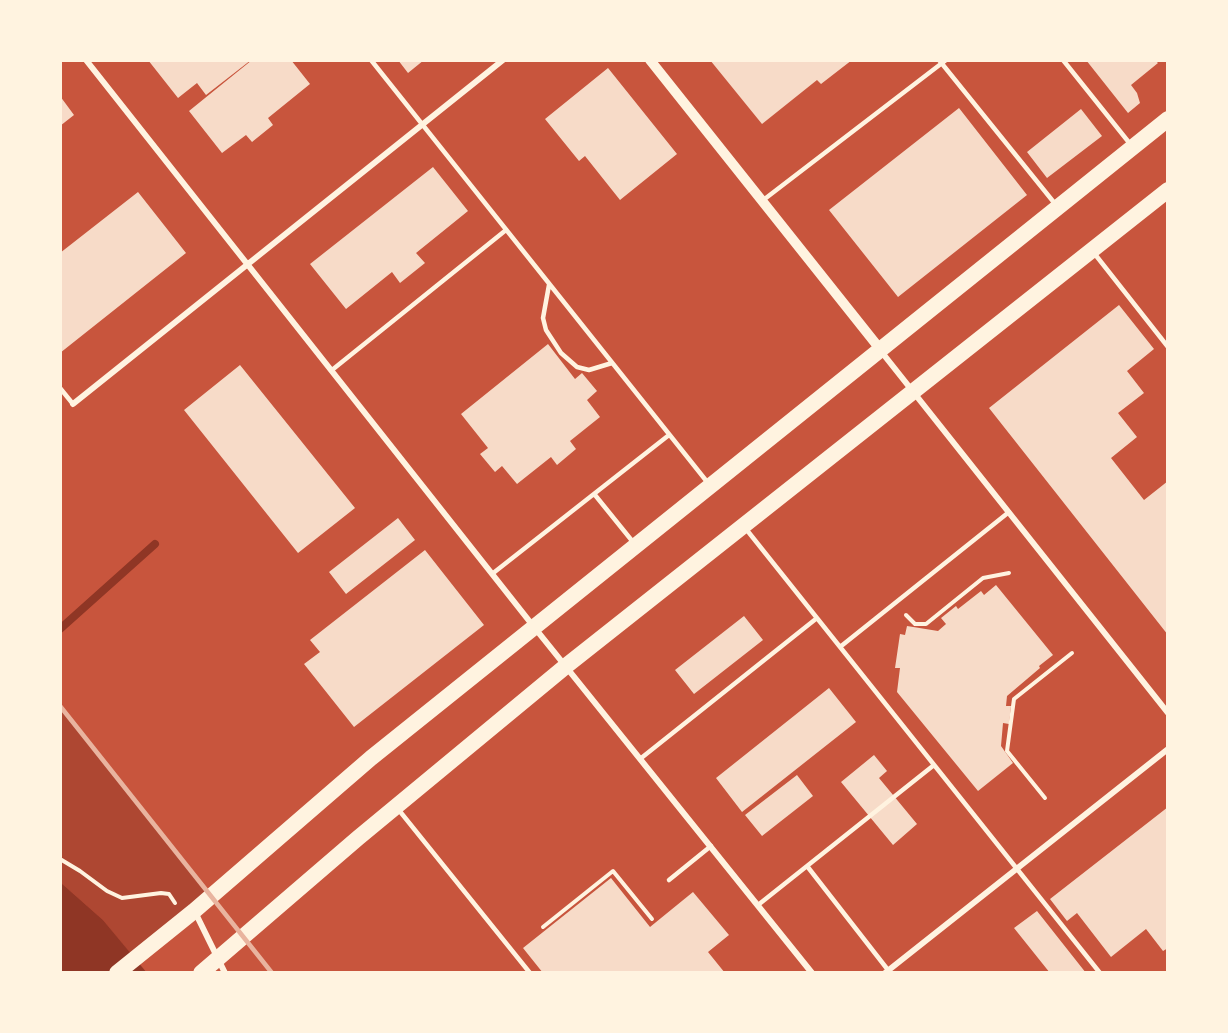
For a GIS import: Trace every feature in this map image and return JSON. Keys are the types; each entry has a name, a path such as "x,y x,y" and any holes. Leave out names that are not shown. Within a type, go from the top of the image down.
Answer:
{"highway":[{"path":"117,973 191,914 371,758 1168,119"},
{"path":"201,973 221,966 396,807 566,666 1168,190"}],"street":[{"path":"86,60 534,627 812,973"},
{"path":"74,404 503,60"},
{"path":"650,60 1168,713"},
{"path":"887,972 1168,749"},
{"path":"191,914 221,966"}],"lane":[{"path":"371,60 710,485"},
{"path":"1063,60 1133,147"},
{"path":"762,201 942,61 1058,208"},
{"path":"332,370 506,230"},
{"path":"1092,251 1168,347"},
{"path":"549,285 543,318 546,330 561,353 577,367 589,370 612,363"},
{"path":"60,388 74,404"},
{"path":"492,574 669,435"},
{"path":"595,495 636,545"},
{"path":"840,647 1009,512"},
{"path":"743,525 1100,973"},
{"path":"640,759 817,618"},
{"path":"758,905 934,765"},
{"path":"396,807 530,973"},
{"path":"669,880 711,846"},
{"path":"807,866 887,972"}],"path":[{"path":"898,621 907,614 915,624 926,624 983,578 1009,573"},
{"path":"1045,798 1008,751 1014,699 1072,653"},
{"path":"60,859 107,891 122,898 169,894 191,914"},
{"path":"543,927 613,871 652,919"}],"shaded area":[{"path":"60,706 211,897 135,959 103,920 60,882"},
{"path":"60,882 103,920 147,973 60,973"}],"building":[{"path":"148,60 251,60 206,95 197,83 178,98"},
{"path":"252,60 291,60 310,84 268,118 273,125 252,142 246,135 222,153 189,111"},
{"path":"398,60 424,60 408,73"},
{"path":"710,60 852,60 821,84 817,80 762,124"},
{"path":"1086,60 1155,60 1158,63 1131,85 1140,103 1128,113"},
{"path":"608,68 677,154 620,200 585,156 579,161 545,119"},
{"path":"60,96 74,115 60,126"},
{"path":"959,108 1027,195 898,297 829,210"},
{"path":"1081,109 1102,136 1047,178 1027,152"},
{"path":"433,167 468,211 416,253 425,263 400,283 392,272 346,309 310,264"},
{"path":"138,192 186,253 60,353 60,253"},
{"path":"1119,305 1154,349 1127,371 1144,393 1118,413 1137,437 1111,458 1144,500 1168,481 1168,635 989,408"},
{"path":"548,344 575,379 582,373 597,391 587,400 600,417 570,441 576,449 557,465 551,457 517,484 502,466 495,472 480,454 488,448 461,414"},
{"path":"240,365 355,508 298,553 184,410"},
{"path":"398,518 415,540 346,594 329,572"},
{"path":"425,550 484,625 354,727 304,664 320,652 310,640"},
{"path":"996,585 1053,655 1007,696 1006,706 1011,706 1009,724 1003,723 1001,746 1013,763 978,791 897,692 900,668 895,668 900,634 905,635 907,626 938,631 946,624 941,618 956,606 958,609 981,591 984,595"},
{"path":"744,616 763,640 694,694 675,670"},
{"path":"829,688 856,722 742,812 716,778"},
{"path":"874,755 887,771 879,778 917,824 893,845 841,782"},
{"path":"797,775 813,796 762,836 745,815"},
{"path":"1168,807 1168,948 1163,951 1146,929 1111,957 1077,913 1067,921 1050,899"},
{"path":"611,878 650,927 693,892 729,935 708,952 725,973 543,973 523,948"},
{"path":"1037,911 1086,973 1050,973 1014,928"}],"waterway":[{"path":"60,629 155,544"}],"railway":[{"path":"60,706 272,973"}]}
